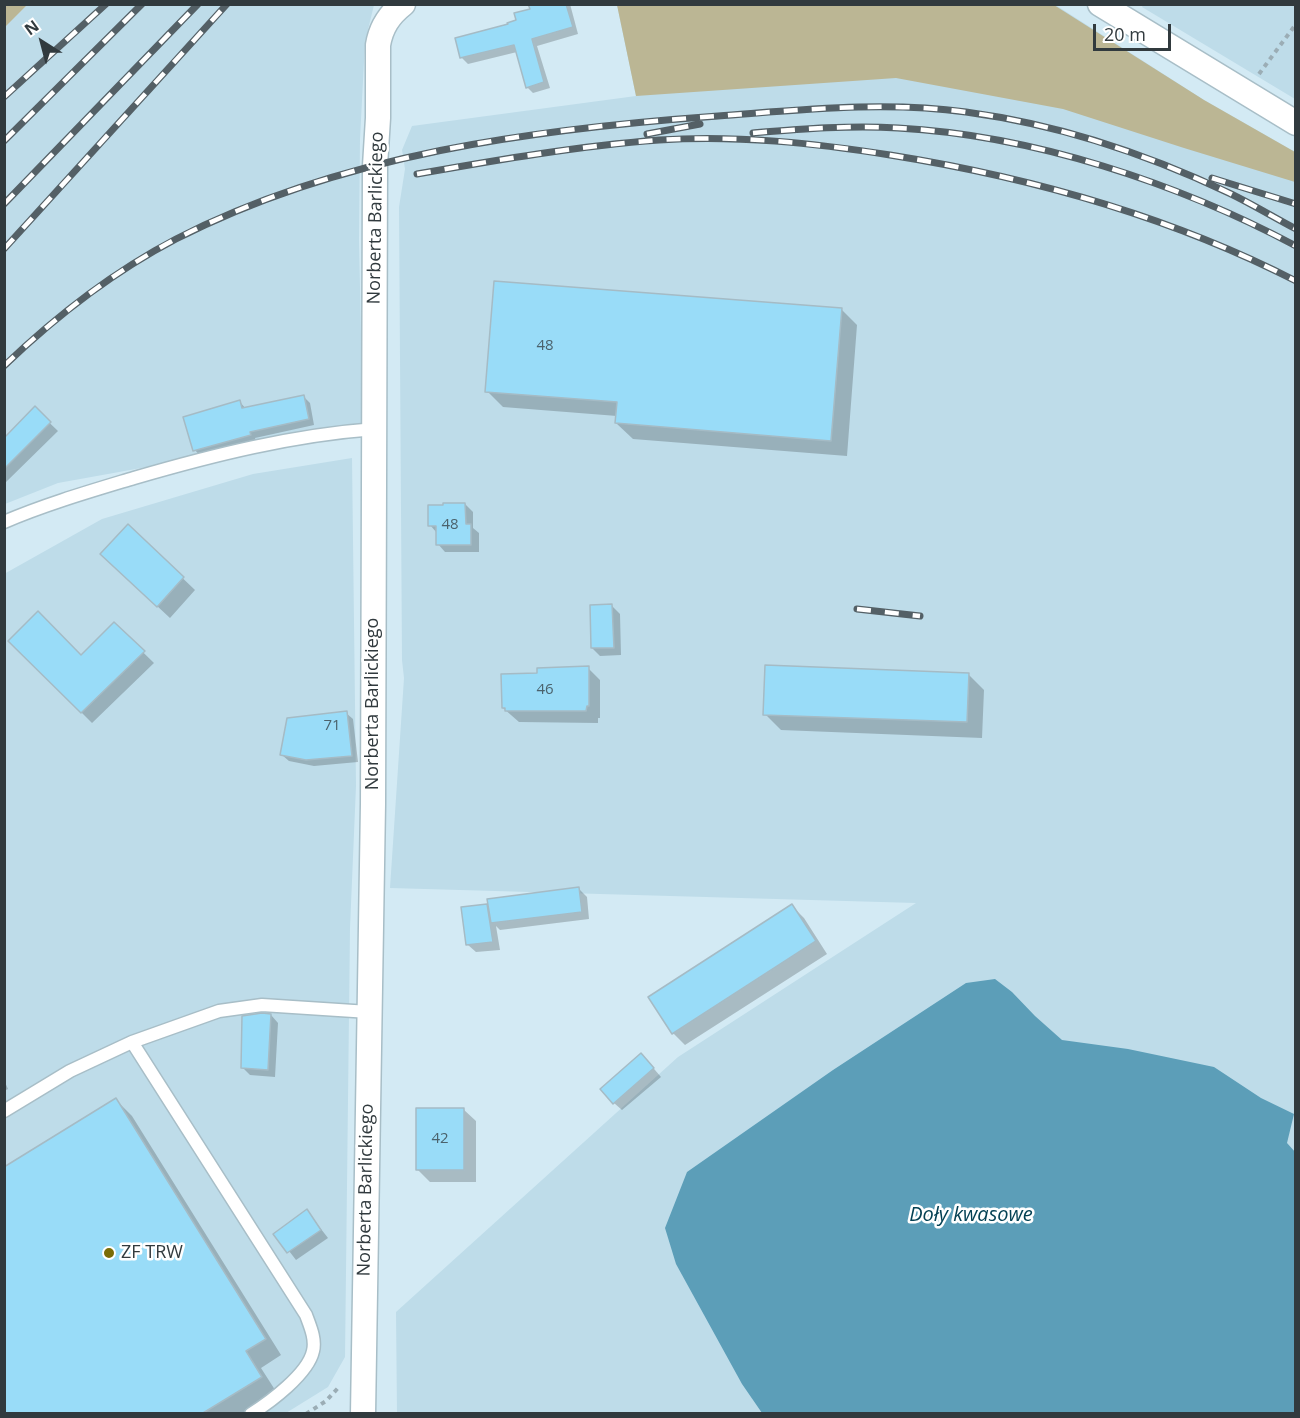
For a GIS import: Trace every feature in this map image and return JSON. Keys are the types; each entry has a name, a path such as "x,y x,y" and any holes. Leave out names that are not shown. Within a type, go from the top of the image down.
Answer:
{"street":[{"name":"Norberta Barlickiego","path":"357,1410 373,804 375,166 378,118 378,45 384,24 390,15 403,4"},
{"path":"1115,8 1296,123"}],"lane":[{"path":"4,522 112,485 247,448 315,435 375,429"},
{"path":"4,1111 70,1071 132,1042 219,1011 262,1005 369,1012"},
{"path":"132,1042 306,1315 313,1334 313,1352 300,1374 269,1402 251,1413"}],"path":[{"path":"1246,92 1296,24"}],"shaded area":[{"path":"1054,4 1204,100 1295,152 1295,1413 397,1413 396,1312 678,1057 916,903 390,888 404,678 402,660 399,207 405,169 402,150 412,126 636,96 617,5"},
{"path":"4,5 27,5 5,27"},
{"path":"27,5 374,5 365,42 360,139 359,240 363,428 58,483 5,504 4,27"},
{"path":"617,5 1054,5 1204,100 1295,152 1295,182 1063,109 896,78 636,96"},
{"path":"1143,5 1295,5 1295,99 1142,7"},
{"path":"352,458 356,786 350,928 345,1357 328,1387 286,1413 5,1413 4,574 102,519 253,474"}],"water":[{"name":"Doły kwasowe","path":"995,979 1012,992 1062,1040 1128,1049 1214,1067 1261,1098 1294,1114 1287,1143 1296,1153 1295,1413 762,1413 742,1384 676,1264 665,1228 687,1172 833,1070 966,983"}],"building":[{"path":"528,4 566,4 573,27 532,39 544,82 526,88 514,45 460,58 455,38 508,24 516,20 514,13 530,9"},
{"path":"494,281 842,308 831,441 615,423 617,402 485,392"},
{"path":"304,395 309,419 250,432 251,435 193,451 183,417 240,400 242,408"},
{"path":"35,406 51,422 4,469 4,438"},
{"path":"443,503 465,503 466,524 471,524 471,545 436,545 436,526 428,526 428,505 443,505"},
{"path":"128,524 184,577 157,607 100,554"},
{"path":"612,604 614,648 591,648 590,605"},
{"path":"38,611 81,655 114,622 145,651 81,713 8,641"},
{"path":"765,665 969,673 967,722 763,715"},
{"path":"589,666 589,706 586,711 505,711 505,708 502,708 501,674 537,673 537,668"},
{"path":"347,711 352,756 306,760 280,755 287,718"},
{"path":"579,887 582,912 491,923 487,899"},
{"path":"487,904 493,942 466,945 461,907"},
{"path":"792,904 816,941 672,1034 648,997"},
{"path":"271,1014 268,1070 241,1068 242,1016"},
{"path":"641,1053 654,1068 613,1104 600,1089"},
{"name":"ZF TRW","path":"116,1098 266,1339 246,1351 262,1377 203,1413 4,1413 4,1167"},
{"path":"416,1108 464,1108 464,1170 416,1170"},
{"path":"307,1209 321,1230 287,1253 273,1234"}],"railway":[{"path":"4,97 106,4"},
{"path":"4,141 142,4"},
{"path":"4,204 198,4"},
{"path":"4,249 227,4"},
{"path":"4,366 64,313 107,281 176,239 239,210 305,186 372,166 440,150 579,129 780,111 842,108 904,107 966,112 1034,124 1133,153 1229,193 1296,229"},
{"path":"647,134 700,124"},
{"path":"753,133 880,127 949,132 1000,141 1052,152 1154,183 1251,223 1296,246"},
{"path":"417,174 568,150 659,140 746,139 833,147 942,164 1046,187 1098,202 1199,237 1296,281"},
{"path":"1212,178 1296,204"},
{"path":"857,609 920,616"}],"place":[{"name":"ZF TRW","path":"109,1253"}]}
